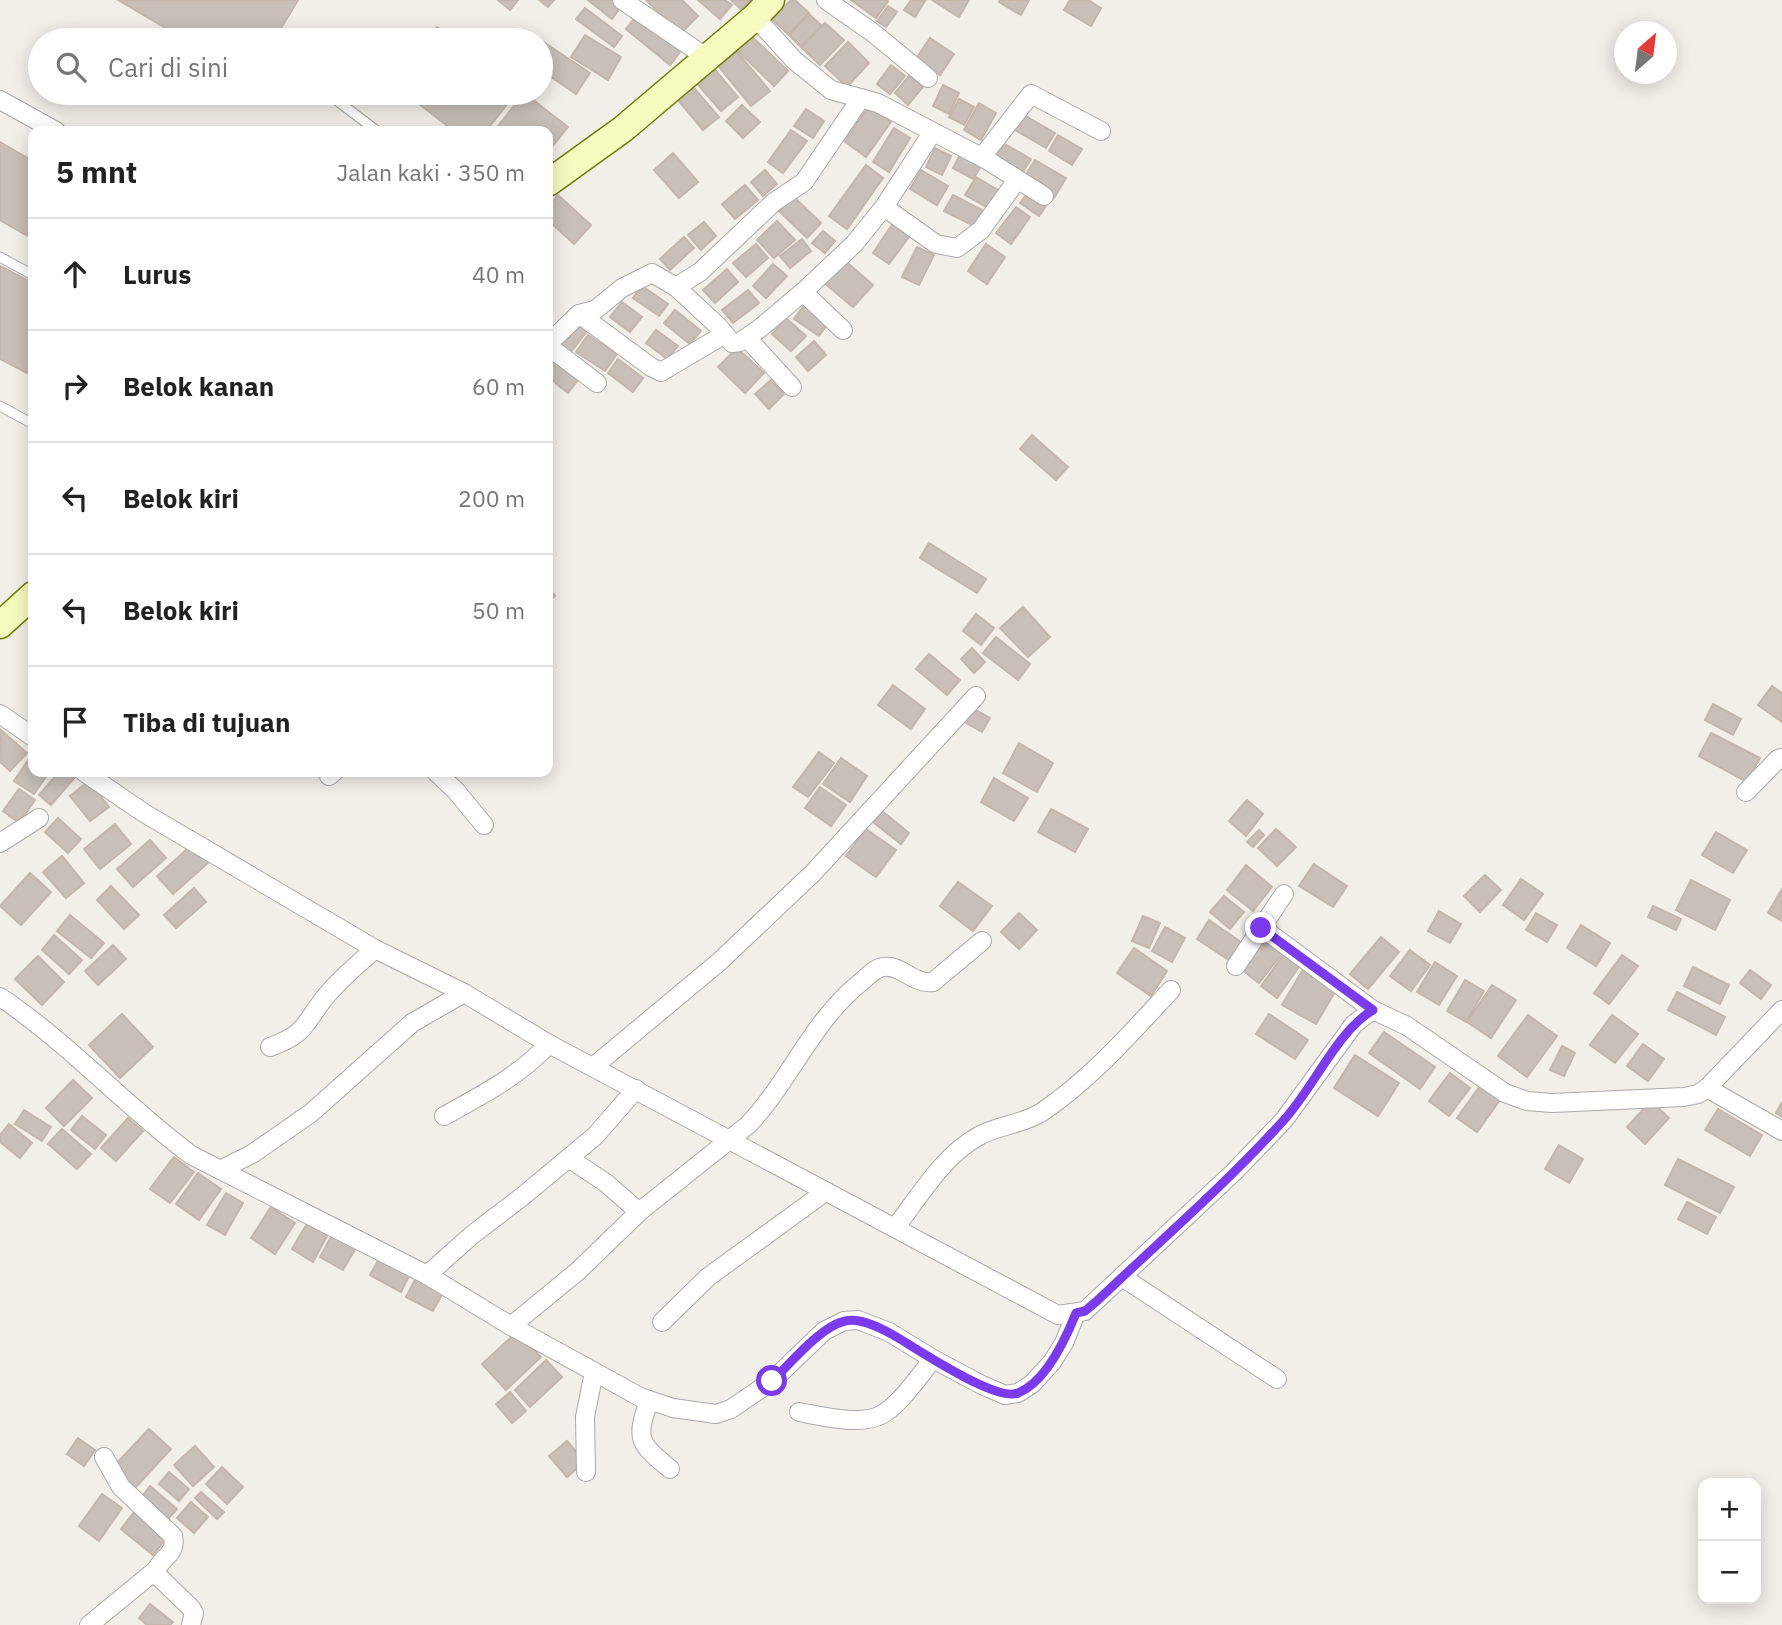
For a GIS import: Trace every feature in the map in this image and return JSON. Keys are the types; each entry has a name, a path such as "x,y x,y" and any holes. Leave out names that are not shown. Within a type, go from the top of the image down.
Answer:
{"street":[{"path":"622,0 706,57"},
{"path":"826,0 872,32 928,78"},
{"path":"553,179 623,129 766,4 794,60 831,90 878,103 982,157 1044,196"},
{"path":"982,157 1031,94 1101,131"},
{"path":"676,287 700,272 774,202 804,182 861,98"},
{"path":"0,100 47,126"},
{"path":"553,340 579,314 595,310 622,288 652,273 676,287 732,343 747,338 803,292 854,244 884,207 932,132"},
{"path":"884,207 936,244 957,248 981,230 1017,180"},
{"path":"803,292 843,330"},
{"path":"579,314 661,372 725,334"},
{"path":"747,338 792,387"},
{"path":"553,349 597,383"},
{"path":"0,625 28,600"},
{"path":"593,1067 719,962 813,873 975,696"},
{"path":"0,714 28,734"},
{"path":"1746,792 1782,758"},
{"path":"91,777 144,813 375,949 464,993 549,1044 1058,1315 1085,1311 1234,1172 1284,1120 1354,1024 1373,1010"},
{"path":"441,777 484,825"},
{"path":"0,843 39,818"},
{"path":"1236,966 1284,894"},
{"path":"1261,928 1373,1010 1407,1026 1505,1093 1527,1101 1552,1103 1684,1097 1698,1094 1707,1088 1782,1010"},
{"path":"512,1326 578,1271 639,1212 763,1109 833,1007 877,969 885,966 923,984 933,982 982,941"},
{"path":"270,1047 301,1032 345,975 375,949"},
{"path":"895,1228 963,1146 979,1135 1016,1125 1040,1113 1067,1094 1118,1046 1171,990"},
{"path":"220,1170 252,1154 311,1114 412,1023 464,993"},
{"path":"0,997 25,1014 191,1156 427,1275 594,1372 649,1401 673,1409 716,1414 731,1409 772,1381 824,1331 844,1321 858,1320 889,1332 933,1359 1005,1395 1018,1393 1032,1384 1052,1362 1064,1343 1076,1313"},
{"path":"444,1116 496,1087 531,1063 549,1044"},
{"path":"1707,1088 1782,1131"},
{"path":"427,1275 472,1235 570,1159 612,1120 636,1089"},
{"path":"570,1159 606,1183 639,1212"},
{"path":"662,1322 708,1278 825,1192"},
{"path":"1122,1278 1277,1379"},
{"path":"799,1412 852,1420 880,1416 904,1395 933,1359"},
{"path":"586,1472 584,1417 594,1372"},
{"path":"649,1401 640,1426 640,1436 649,1451 670,1469"},
{"path":"89,1625 156,1570 175,1545 173,1536 121,1488 104,1457"},
{"path":"156,1570 158,1576 191,1608 194,1613 191,1625"}],"lane":[{"path":"343,105 370,126"},
{"path":"0,257 28,272"},
{"path":"0,406 28,421"}],"building":[{"path":"118,0 298,0 281,28 166,28"},
{"path":"498,0 518,0 510,10"},
{"path":"539,0 554,0 548,7"},
{"path":"588,0 617,0 623,4 612,19"},
{"path":"646,0 682,0 698,16 680,34"},
{"path":"698,0 725,0 732,5 720,19"},
{"path":"731,0 750,0 741,9"},
{"path":"791,0 795,0 809,13 789,35 772,19"},
{"path":"851,0 886,0 888,1 876,18"},
{"path":"911,0 925,1 915,17 904,10"},
{"path":"932,0 969,0 959,17"},
{"path":"1029,0 1021,15 999,2"},
{"path":"1070,0 1088,0 1101,8 1091,26 1064,10"},
{"path":"888,6 897,12 886,27 877,21"},
{"path":"585,8 622,36 614,47 576,19"},
{"path":"809,14 822,26 801,47 789,35"},
{"path":"636,16 680,52 670,65 626,29"},
{"path":"825,23 844,40 820,65 801,47"},
{"path":"746,31 788,71 774,86 732,45"},
{"path":"585,35 621,57 608,80 571,57"},
{"path":"930,38 954,54 940,75 916,59"},
{"path":"848,42 869,63 847,87 825,66"},
{"path":"553,48 590,73 576,94 553,78"},
{"path":"737,52 770,91 751,106 719,67"},
{"path":"711,65 738,97 721,111 694,80"},
{"path":"891,65 905,76 890,94 877,84"},
{"path":"909,76 923,87 908,105 895,93"},
{"path":"688,81 719,117 703,130 673,94"},
{"path":"943,85 959,93 949,114 933,106"},
{"path":"959,99 974,107 964,125 949,117"},
{"path":"979,103 996,113 981,140 964,130"},
{"path":"420,105 507,105 490,126 448,126"},
{"path":"515,105 540,105 568,127 553,146 553,126 498,126"},
{"path":"742,105 760,122 743,138 726,121"},
{"path":"869,106 891,122 866,157 844,141"},
{"path":"806,109 824,121 813,138 794,126"},
{"path":"1024,115 1055,133 1046,148 1015,130"},
{"path":"894,128 910,138 889,172 873,162"},
{"path":"791,130 807,141 783,173 768,162"},
{"path":"1058,135 1082,149 1072,165 1049,151"},
{"path":"0,142 28,158 28,236 0,220"},
{"path":"1003,143 1031,159 1021,175 994,159"},
{"path":"935,148 951,156 942,175 926,167"},
{"path":"673,153 698,182 679,198 654,170"},
{"path":"961,153 982,165 973,179 953,168"},
{"path":"1035,160 1066,178 1054,198 1023,179"},
{"path":"866,165 883,178 847,229 829,216"},
{"path":"765,170 777,184 763,196 751,182"},
{"path":"921,170 948,186 937,205 910,189"},
{"path":"976,177 998,190 988,208 965,195"},
{"path":"745,185 758,200 735,219 722,204"},
{"path":"1028,192 1047,204 1039,216 1020,203"},
{"path":"558,195 591,225 574,244 553,225 553,201"},
{"path":"953,195 982,210 974,226 944,211"},
{"path":"793,196 821,223 807,238 779,211"},
{"path":"1016,207 1030,217 1011,244 996,233"},
{"path":"777,221 795,240 774,258 757,240"},
{"path":"704,222 716,236 701,250 688,235"},
{"path":"894,222 911,234 889,264 873,253"},
{"path":"823,231 835,241 825,253 812,243"},
{"path":"684,237 694,248 670,270 660,259"},
{"path":"802,239 811,251 790,268 780,256"},
{"path":"756,244 768,258 746,277 733,263"},
{"path":"986,244 1005,257 987,284 968,271"},
{"path":"917,247 934,255 919,285 902,277"},
{"path":"843,259 873,285 853,307 823,282"},
{"path":"773,264 787,276 766,298 753,286"},
{"path":"0,266 28,280 28,373 0,359"},
{"path":"727,269 738,282 715,303 703,290"},
{"path":"642,286 668,304 659,316 633,298"},
{"path":"748,290 759,303 733,323 722,310"},
{"path":"622,302 642,317 630,332 610,317"},
{"path":"805,304 830,321 819,336 794,319"},
{"path":"675,310 701,331 690,344 664,323"},
{"path":"786,318 806,336 791,351 772,334"},
{"path":"577,322 588,330 571,352 560,345"},
{"path":"656,330 678,346 667,359 646,343"},
{"path":"588,335 617,354 605,371 576,352"},
{"path":"814,341 826,355 808,371 796,357"},
{"path":"737,348 764,373 745,393 718,367"},
{"path":"553,359 578,380 568,393 553,381"},
{"path":"618,359 643,378 633,392 608,373"},
{"path":"771,380 784,394 769,409 755,394"},
{"path":"1032,435 1068,467 1056,480 1020,449"},
{"path":"929,543 986,579 977,593 920,558"},
{"path":"1023,607 1050,637 1028,657 1000,628"},
{"path":"976,614 994,628 981,645 963,631"},
{"path":"996,637 1030,664 1018,680 983,653"},
{"path":"972,648 985,662 974,673 961,659"},
{"path":"929,654 960,680 947,695 916,669"},
{"path":"893,685 925,709 911,729 878,705"},
{"path":"1772,686 1782,693 1782,722 1758,705"},
{"path":"1713,704 1741,719 1733,735 1705,720"},
{"path":"968,706 990,718 982,732 961,720"},
{"path":"1,730 27,753 10,771 0,762"},
{"path":"1711,733 1760,758 1747,782 1699,756"},
{"path":"1019,743 1053,763 1037,792 1003,773"},
{"path":"819,752 834,763 808,797 793,787"},
{"path":"841,758 867,776 850,802 823,784"},
{"path":"28,760 28,777 46,777 34,794 14,781"},
{"path":"55,777 75,777 51,805 39,795"},
{"path":"994,778 1028,798 1014,821 981,802"},
{"path":"89,781 109,807 90,821 70,796"},
{"path":"820,787 846,805 831,826 805,808"},
{"path":"19,789 35,800 19,823 3,811"},
{"path":"1247,800 1263,814 1246,836 1229,821"},
{"path":"1051,809 1088,829 1075,852 1038,832"},
{"path":"882,811 909,833 901,844 873,822"},
{"path":"58,818 81,839 68,853 45,832"},
{"path":"115,824 131,844 100,869 84,849"},
{"path":"866,829 896,850 876,877 846,856"},
{"path":"1276,829 1296,847 1277,866 1258,848"},
{"path":"1259,830 1264,835 1253,847 1247,842"},
{"path":"1716,832 1747,850 1733,873 1702,855"},
{"path":"150,840 166,858 133,887 117,869"},
{"path":"193,844 209,862 173,894 157,876"},
{"path":"62,856 84,883 66,898 43,872"},
{"path":"1314,864 1347,886 1333,907 1299,886"},
{"path":"1246,865 1272,887 1253,911 1227,890"},
{"path":"30,873 51,892 21,925 0,906"},
{"path":"1485,875 1501,890 1480,912 1464,896"},
{"path":"1521,879 1543,894 1524,920 1503,905"},
{"path":"1691,880 1730,900 1715,930 1676,910"},
{"path":"958,882 992,906 973,931 940,906"},
{"path":"111,886 139,915 124,929 97,900"},
{"path":"194,888 206,902 176,928 164,915"},
{"path":"1782,889 1782,921 1768,913"},
{"path":"1224,896 1244,912 1230,929 1210,912"},
{"path":"1653,906 1681,919 1676,930 1648,917"},
{"path":"1439,911 1461,924 1450,943 1428,931"},
{"path":"1019,913 1037,930 1019,949 1001,932"},
{"path":"1536,913 1557,925 1547,942 1526,930"},
{"path":"70,915 104,943 91,958 57,931"},
{"path":"1143,916 1160,923 1149,948 1132,941"},
{"path":"1209,920 1241,942 1229,960 1197,939"},
{"path":"1581,925 1610,943 1596,966 1567,948"},
{"path":"1165,927 1185,938 1172,962 1152,951"},
{"path":"54,935 82,960 69,974 42,950"},
{"path":"1381,937 1399,952 1368,989 1350,974"},
{"path":"1264,941 1281,955 1259,983 1241,969"},
{"path":"113,945 126,959 98,985 85,971"},
{"path":"1134,948 1167,971 1151,996 1117,973"},
{"path":"1287,950 1303,961 1277,998 1261,986"},
{"path":"1410,950 1430,965 1411,991 1390,976"},
{"path":"1622,955 1638,966 1609,1004 1594,993"},
{"path":"38,956 64,982 42,1005 15,979"},
{"path":"1435,962 1457,976 1439,1005 1417,992"},
{"path":"1305,966 1339,985 1316,1024 1282,1005"},
{"path":"1693,967 1729,985 1720,1004 1684,986"},
{"path":"1750,970 1771,985 1761,999 1740,983"},
{"path":"1465,980 1484,991 1466,1022 1447,1011"},
{"path":"1492,985 1516,1000 1491,1038 1467,1022"},
{"path":"1677,992 1725,1017 1716,1035 1668,1010"},
{"path":"122,1014 153,1047 120,1078 89,1045"},
{"path":"1269,1014 1308,1040 1295,1059 1256,1034"},
{"path":"1528,1015 1557,1036 1527,1077 1498,1056"},
{"path":"1612,1015 1638,1034 1615,1063 1590,1045"},
{"path":"1384,1032 1435,1067 1420,1089 1369,1053"},
{"path":"1643,1044 1664,1059 1648,1081 1627,1066"},
{"path":"1562,1046 1575,1053 1564,1076 1550,1070"},
{"path":"1355,1055 1399,1083 1378,1116 1334,1088"},
{"path":"1450,1073 1470,1088 1449,1116 1429,1101"},
{"path":"73,1080 92,1098 64,1126 46,1108"},
{"path":"1480,1086 1500,1100 1477,1132 1457,1118"},
{"path":"1651,1101 1669,1118 1645,1144 1627,1127"},
{"path":"1782,1102 1782,1117 1776,1113"},
{"path":"1718,1109 1762,1135 1750,1156 1705,1130"},
{"path":"24,1110 51,1127 42,1141 15,1124"},
{"path":"82,1116 106,1135 95,1149 71,1130"},
{"path":"128,1118 143,1131 116,1161 101,1148"},
{"path":"9,1124 32,1143 20,1158 0,1142 0,1135"},
{"path":"62,1129 91,1154 77,1169 48,1144"},
{"path":"1559,1145 1583,1159 1569,1183 1545,1169"},
{"path":"174,1157 194,1172 170,1203 150,1189"},
{"path":"1678,1159 1734,1187 1720,1213 1665,1185"},
{"path":"198,1173 221,1189 199,1220 176,1204"},
{"path":"226,1193 243,1203 225,1235 207,1225"},
{"path":"1687,1202 1716,1217 1707,1234 1678,1219"},
{"path":"271,1207 295,1223 275,1254 251,1238"},
{"path":"308,1222 328,1234 313,1262 292,1249"},
{"path":"332,1235 356,1248 343,1270 320,1257"},
{"path":"380,1257 410,1274 401,1292 370,1275"},
{"path":"417,1276 444,1291 433,1311 406,1297"},
{"path":"517,1332 541,1357 506,1390 482,1364"},
{"path":"546,1360 562,1377 530,1407 515,1390"},
{"path":"510,1392 526,1411 512,1423 496,1404"},
{"path":"149,1429 171,1449 134,1489 112,1468"},
{"path":"78,1438 95,1450 84,1466 67,1454"},
{"path":"567,1441 585,1462 567,1477 549,1456"},
{"path":"195,1446 214,1467 193,1486 174,1465"},
{"path":"222,1467 243,1487 227,1504 206,1484"},
{"path":"169,1472 189,1489 179,1501 159,1484"},
{"path":"150,1486 177,1509 167,1520 141,1498"},
{"path":"201,1492 224,1512 217,1519 195,1498"},
{"path":"102,1494 122,1508 99,1541 79,1526"},
{"path":"191,1502 208,1517 194,1533 177,1518"},
{"path":"135,1511 168,1536 153,1555 121,1529"},
{"path":"150,1604 173,1622 170,1625 147,1625 139,1618"}],"route":[{"path":"772,1381 824,1331 844,1321 858,1320 889,1332 933,1359 1005,1395 1018,1393 1032,1384 1052,1362 1064,1343 1076,1313 1085,1311 1098,1300 1234,1172 1301,1100 1354,1024 1373,1010 1261,928"}]}
